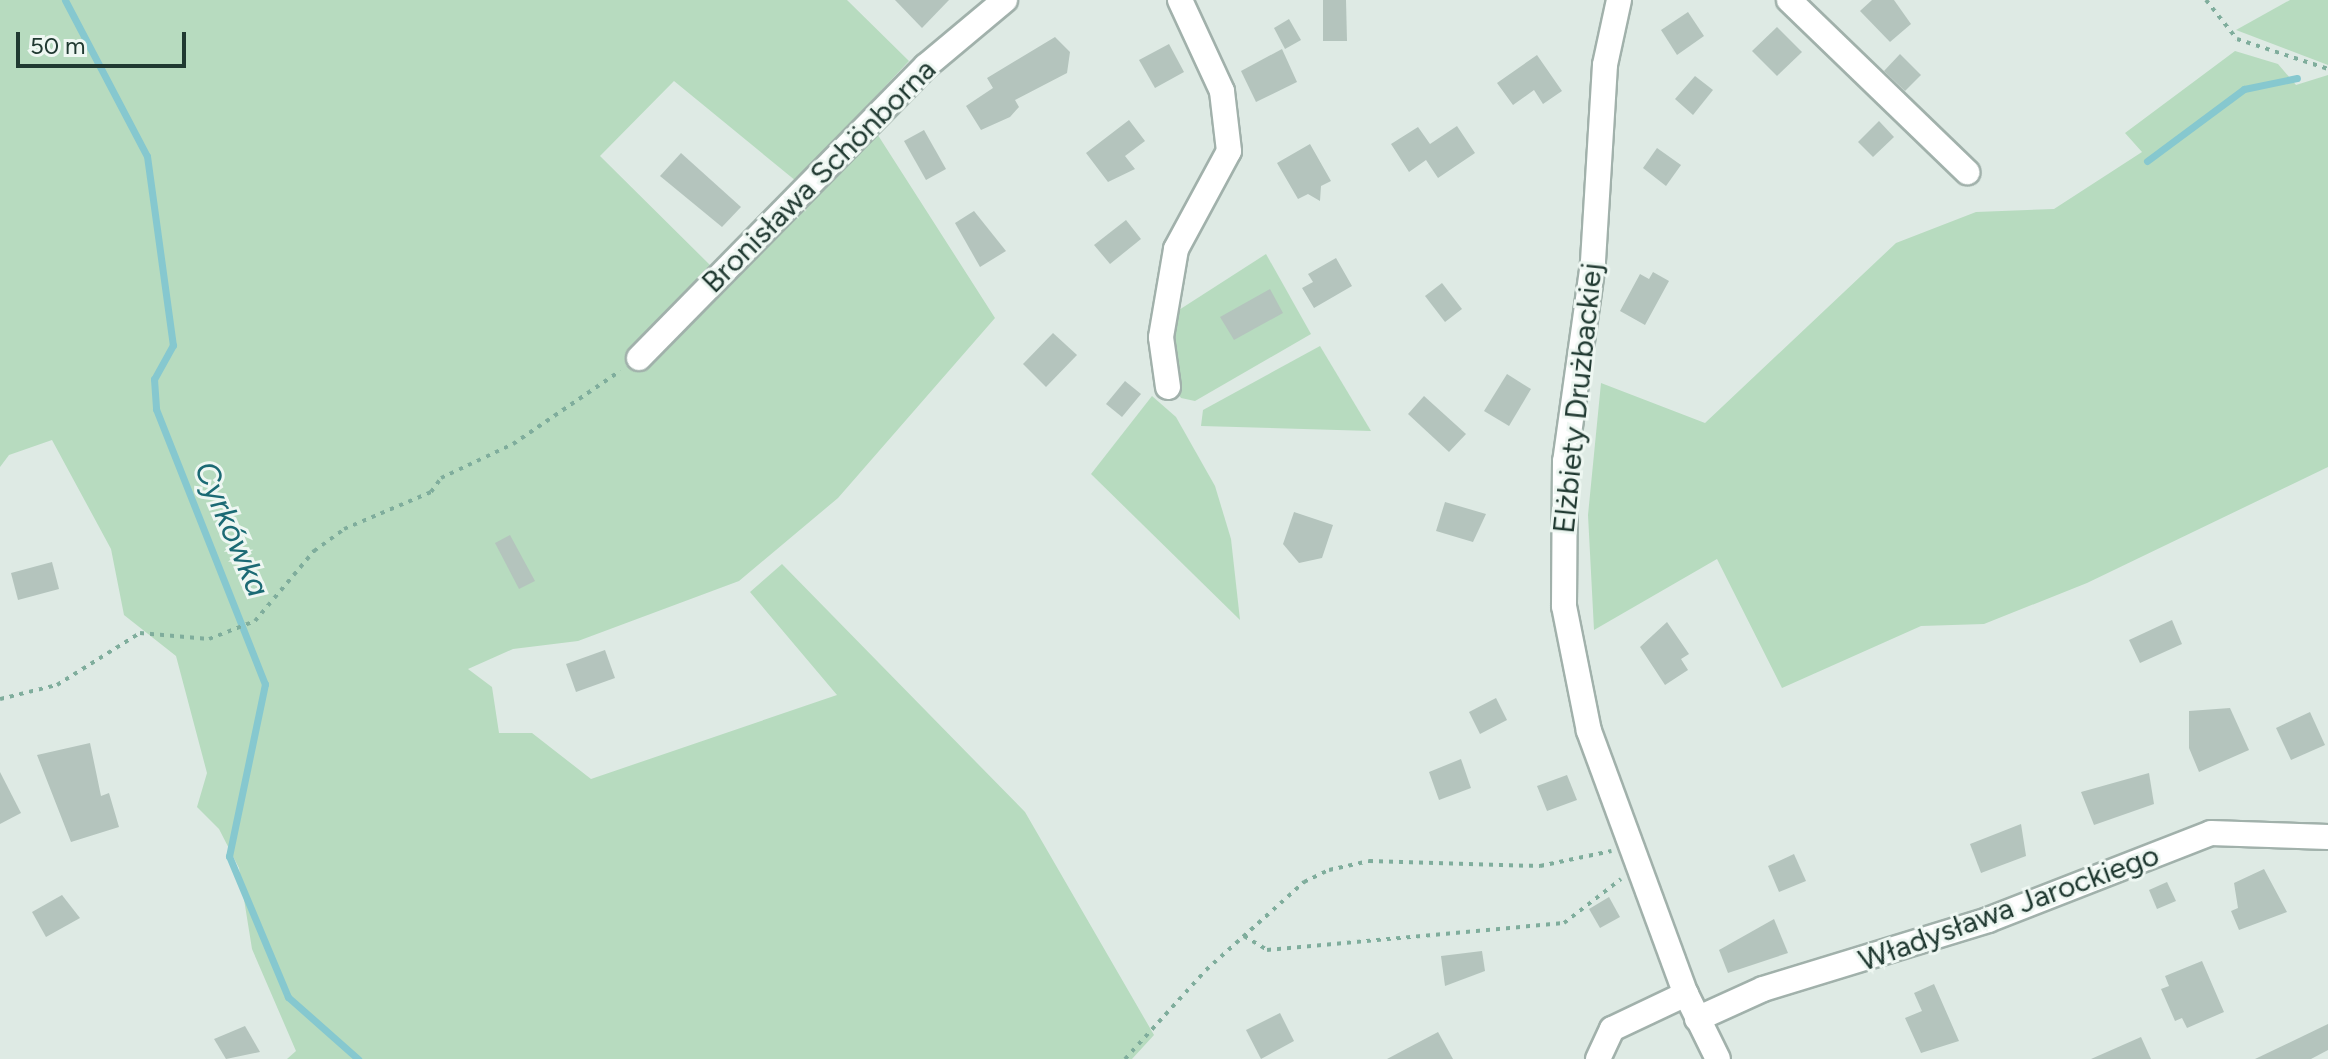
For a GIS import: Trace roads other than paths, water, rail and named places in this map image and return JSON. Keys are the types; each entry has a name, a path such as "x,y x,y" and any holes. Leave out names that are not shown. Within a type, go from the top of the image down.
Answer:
{"street":[{"name":"Bronisława Schönborna","path":"639,358 926,66 1005,0"},
{"path":"1168,387 1161,337 1176,249 1229,151 1222,91 1180,0"},
{"name":"Elżbiety Drużbackiej","path":"1619,0 1605,65 1593,263 1565,461 1561,564 1577,688 1636,863 1686,994 1718,1059"},
{"path":"1789,0 1967,172"},
{"name":"Władysława Jarockiego","path":"1697,1019 1763,989 1988,920 2211,833 2328,837"},
{"path":"1598,1059 1612,1029 1686,994"}],"waterway":[{"name":"Cyrkówka","path":"65,0 147,156 173,345 154,379 156,409 265,684 229,856 288,997 358,1059"},
{"path":"2147,161 2244,89 2297,78"}]}
